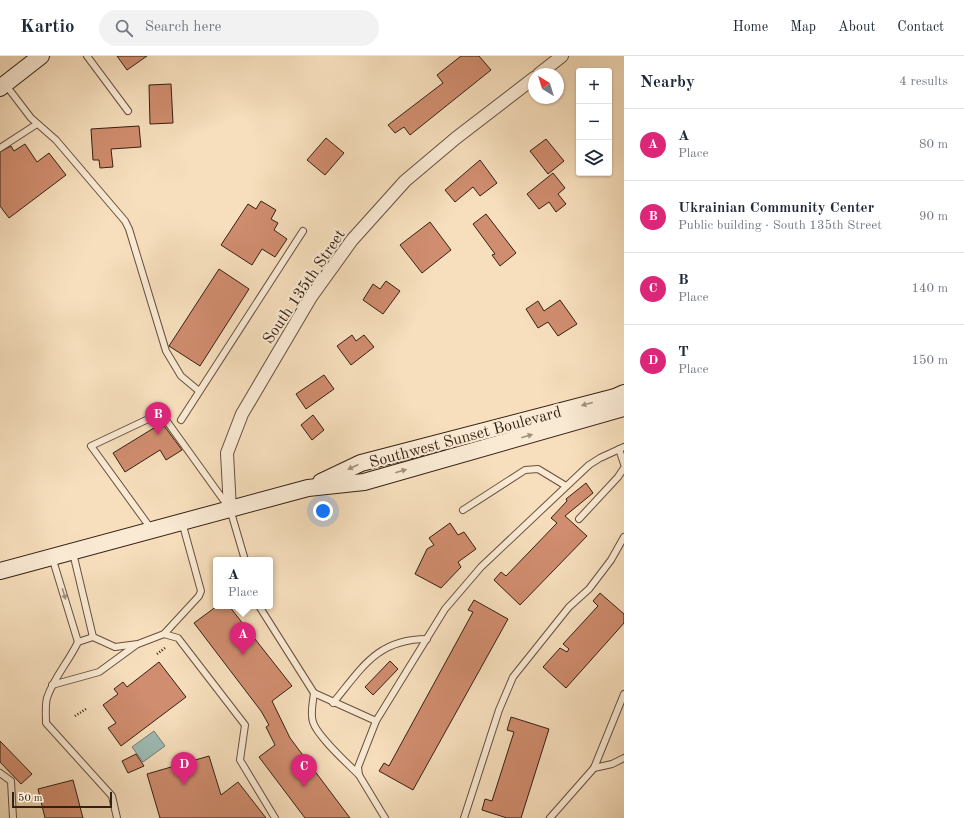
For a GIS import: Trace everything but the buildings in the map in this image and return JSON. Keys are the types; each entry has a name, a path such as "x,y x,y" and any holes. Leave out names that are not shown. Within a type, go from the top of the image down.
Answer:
{"main road":[{"path":"3,86 41,56"},
{"name":"Southwest Sunset Boulevard","path":"308,488 361,463 615,397 624,393"},
{"name":"Southwest Sunset Boulevard","path":"0,571 308,488 364,482 624,408"}],"street":[{"path":"547,68 562,56"},
{"name":"South 135th Street","path":"230,509 228,453 242,414 325,278 352,240 405,181 456,138 528,83"}],"lane":[{"path":"87,56 128,111"},
{"path":"3,86 37,124 56,140 125,221 129,229 166,351 181,376 199,391"},
{"path":"0,148 37,124"},
{"path":"181,420 303,231"},
{"path":"152,530 91,446 161,413 230,509 244,557"},
{"path":"359,775 358,767 376,721 445,609 481,567 589,466 622,448 624,464"},
{"path":"579,519 618,478 624,468"},
{"path":"463,510 525,470 538,469 566,486"},
{"path":"78,642 93,637 115,647 138,644 164,634 199,596 201,591 182,522"},
{"path":"464,818 503,698 513,677 569,607 589,589 611,560 624,537"},
{"path":"72,552 93,637"},
{"path":"52,557 78,642 69,660 52,685 47,700 46,723 112,796 117,818"},
{"path":"261,609 314,694 376,721"},
{"path":"164,634 178,638 245,725 240,760 276,818"},
{"path":"333,702 370,659 381,650 409,639 427,639"},
{"path":"52,685 99,672 138,644"},
{"path":"314,694 312,707 313,722 335,752 359,775 385,818"},
{"path":"550,818 594,768 624,694"},
{"path":"594,768 612,764 624,758"},
{"path":"0,773 11,781 13,818"}],"path":[{"path":"157,654 165,648"},
{"path":"75,716 86,709"}],"water":[{"path":"154,731 165,746 143,762 132,747"}],"place":[{"name":"Ukrainian Community Center","path":"158,435"},
{"name":"A","path":"243,655"},
{"name":"T","path":"184,785"},
{"name":"B","path":"304,787"}]}
